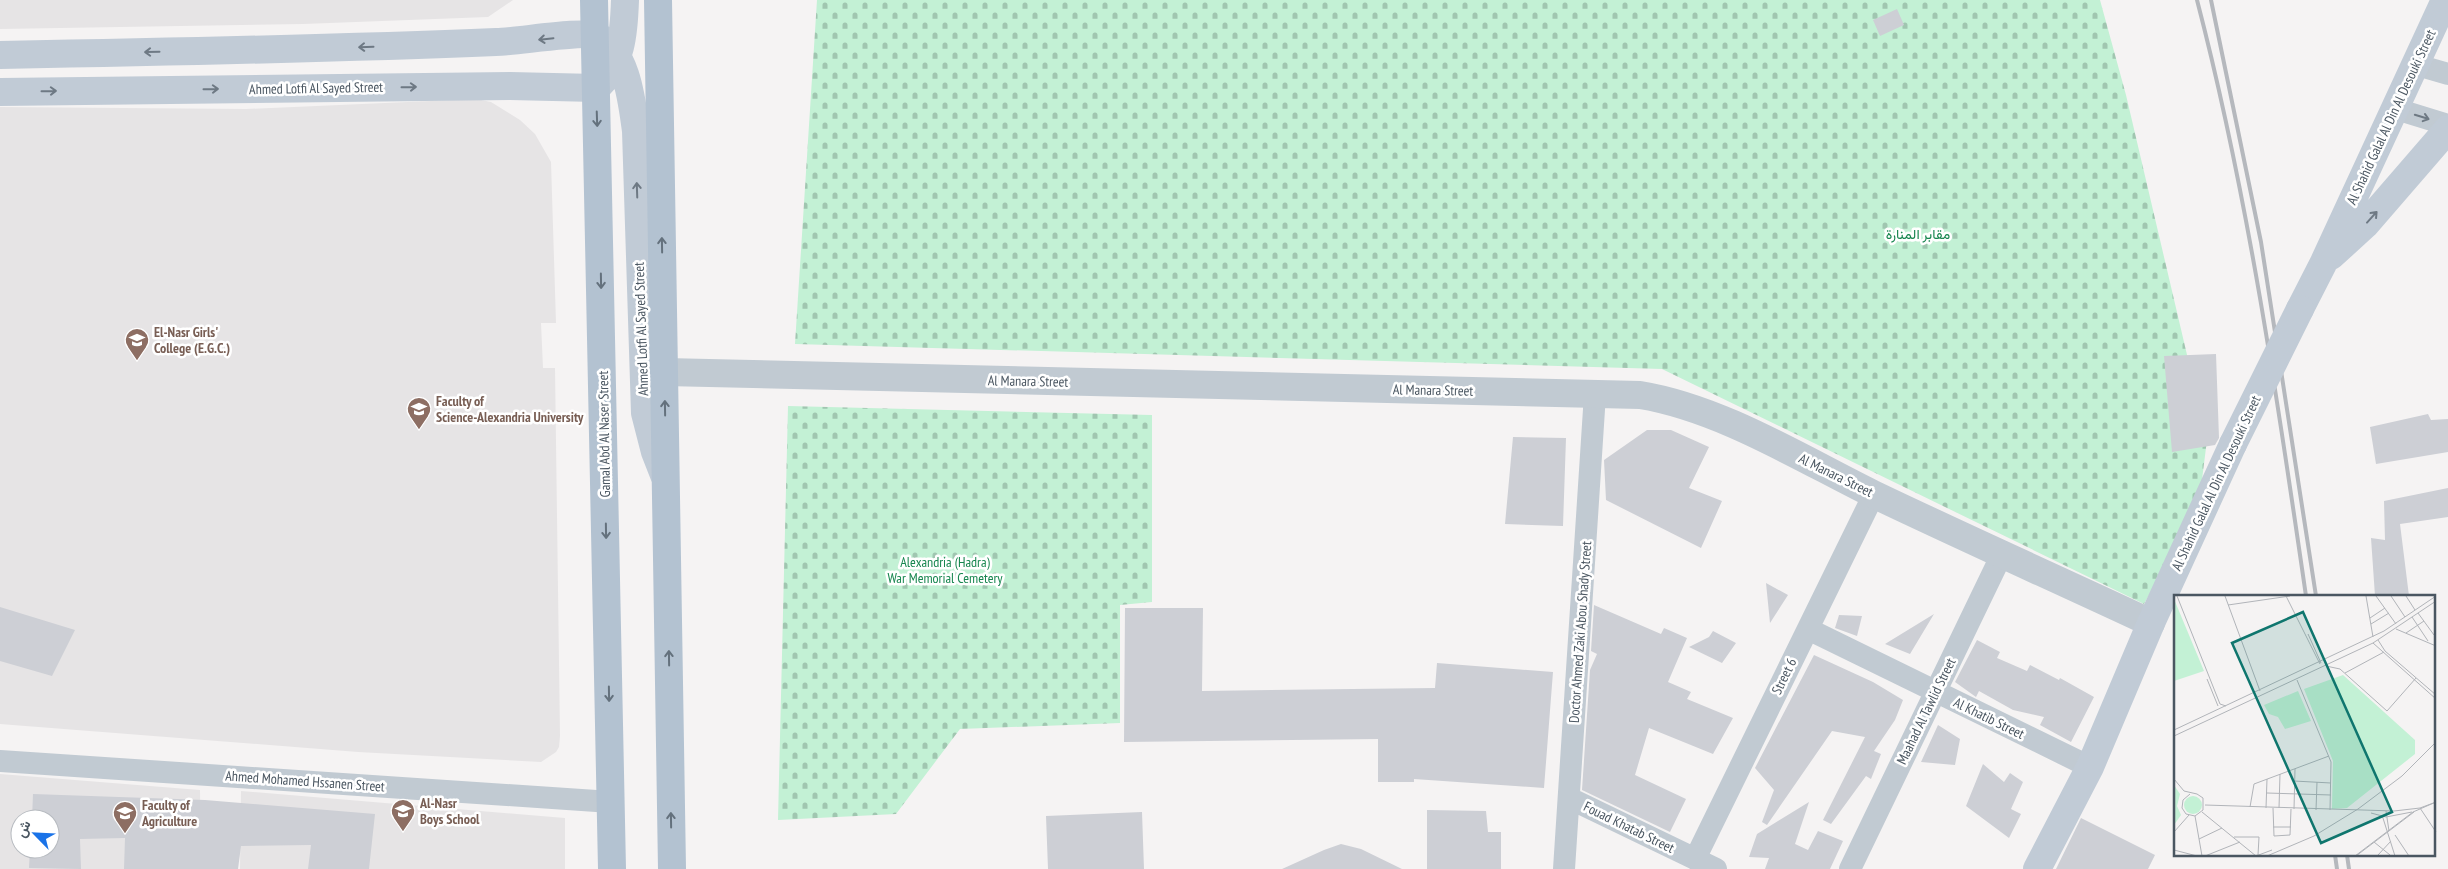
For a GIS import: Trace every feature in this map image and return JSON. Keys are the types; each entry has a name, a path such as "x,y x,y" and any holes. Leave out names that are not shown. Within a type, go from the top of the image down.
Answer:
{"main road":[{"name":"Gamal Abd Al Naser Street","path":"594,0 612,869"},
{"path":"596,88 605,80 617,58 623,39 625,0"},
{"name":"Al Shahid Galal Al Din Al Desouki Street","path":"2037,869 2090,767 2151,623 2233,444 2324,262 2445,0"},
{"path":"661,4 672,869"},
{"path":"0,55 282,50 499,42 595,35"},
{"name":"Ahmed Lotfi Al Sayed Street","path":"595,35 606,44 617,58 627,80 636,131 645,413 655,452 666,480"},
{"name":"Ahmed Lotfi Al Sayed Street","path":"0,92 510,86 596,88"},
{"name":"Al Shahid Galal Al Din Al Desouki Street","path":"2324,262 2365,225 2448,127"}],"street":[{"path":"2417,64 2448,74"},
{"path":"2396,109 2448,127"},
{"name":"Al Manara Street","path":"665,372 1640,395 1682,404 1702,411 1874,494 2151,623"},
{"name":"Doctor Ahmed Zaki Abou Shady Street","path":"1564,869 1595,394"},
{"name":"Street 6","path":"1694,859 1874,494"},
{"name":"Maahad Al Tawlid Street","path":"1850,869 2002,554"},
{"name":"Al Khatib Street","path":"1808,629 2090,767"},
{"name":"Ahmed Mohamed Hssanen Street","path":"0,761 611,802"},
{"name":"Fouad Khatab Street","path":"1569,798 1716,869"}],"shaded area":[{"path":"0,0 513,0 488,17 303,24 0,29"},
{"path":"476,99 491,102 520,120 535,134 551,162 556,323 541,323 543,368 555,368 560,736 559,747 556,752 541,762 358,752 0,724 0,107 246,109"},
{"name":"Faculty of Agriculture","path":"0,774 200,790 201,869 0,869"},
{"name":"Al-Nasr Boys School","path":"241,791 565,818 565,869 240,869"}],"green space":[{"name":"مقابر المنارة","path":"817,0 2100,0 2126,95 2207,440 2199,503 2144,604 1662,369 795,344"},
{"name":"Alexandria (Hadra) War Memorial Cemetery","path":"788,406 1152,415 1152,602 1120,605 1120,723 960,729 896,814 778,820"}],"building":[{"path":"1897,9 1904,25 1880,36 1873,20"},
{"path":"2216,354 2219,438 2215,445 2172,452 2164,356"},
{"path":"2428,414 2431,420 2448,419 2448,452 2376,464 2370,427"},
{"path":"1647,430 1671,430 1709,447 1689,488 1722,501 1701,548 1606,500 1604,460"},
{"path":"1513,437 1566,438 1563,526 1505,524"},
{"path":"2448,488 2448,517 2400,524 2409,595 2375,595 2371,538 2385,540 2384,501"},
{"path":"1766,583 1788,595 1770,623"},
{"path":"1594,605 1661,634 1664,628 1687,638 1668,682 1691,692 1687,699 1733,718 1713,754 1649,728 1635,775 1686,799 1670,832 1582,790 1590,670 1597,654 1591,651"},
{"path":"0,607 75,630 52,676 0,661"},
{"path":"1125,608 1203,608 1202,691 1435,688 1437,663 1553,672 1544,788 1414,779 1414,782 1378,782 1378,739 1124,742"},
{"path":"1934,614 1910,654 1885,644"},
{"path":"1839,615 1862,616 1857,636 1835,628"},
{"path":"1713,631 1736,643 1722,663 1689,647 1709,637"},
{"path":"1977,640 2000,652 1997,658 2027,671 2030,665 2059,680 2060,678 2094,697 2071,742 2040,725 2044,717 2013,710 1979,691 1976,697 1955,682"},
{"path":"1814,655 1873,682 1903,700 1895,720 1874,751 1881,754 1871,779 1866,776 1831,824 1823,820 1865,737 1832,731 1767,825 1762,822 1774,790 1755,768"},
{"path":"1938,725 1960,739 1955,765 1921,762"},
{"path":"1983,764 2004,782 2010,773 2023,782 2011,809 2021,814 2009,838 1966,806"},
{"path":"33,794 205,800 375,814 369,869 308,869 311,845 241,846 238,869 124,869 125,838 80,839 81,869 29,868 29,859 60,859 60,809 32,809"},
{"path":"1809,802 1795,844 1808,850 1818,831 1843,841 1830,869 1765,869 1769,858 1749,857 1757,834"},
{"path":"1427,810 1486,811 1488,832 1501,832 1501,869 1427,869"},
{"path":"1142,812 1144,869 1048,869 1046,816"},
{"path":"2081,818 2155,855 2148,869 2056,869"},
{"path":"1341,844 1361,849 1402,869 1282,869"}],"railway":[{"path":"2197,0 2231,148 2260,296 2306,595"},
{"path":"2211,0 2261,242 2316,595"},
{"path":"2335,856 2337,869"},
{"path":"2347,856 2349,869"}],"place":[{"name":"El-Nasr Girls' College (E.G.C.)","path":"137,361"},
{"name":"Faculty of Science-Alexandria University","path":"419,430"},
{"name":"Al-Nasr Boys School","path":"403,832"},
{"name":"Faculty of Agriculture","path":"125,834"}]}
